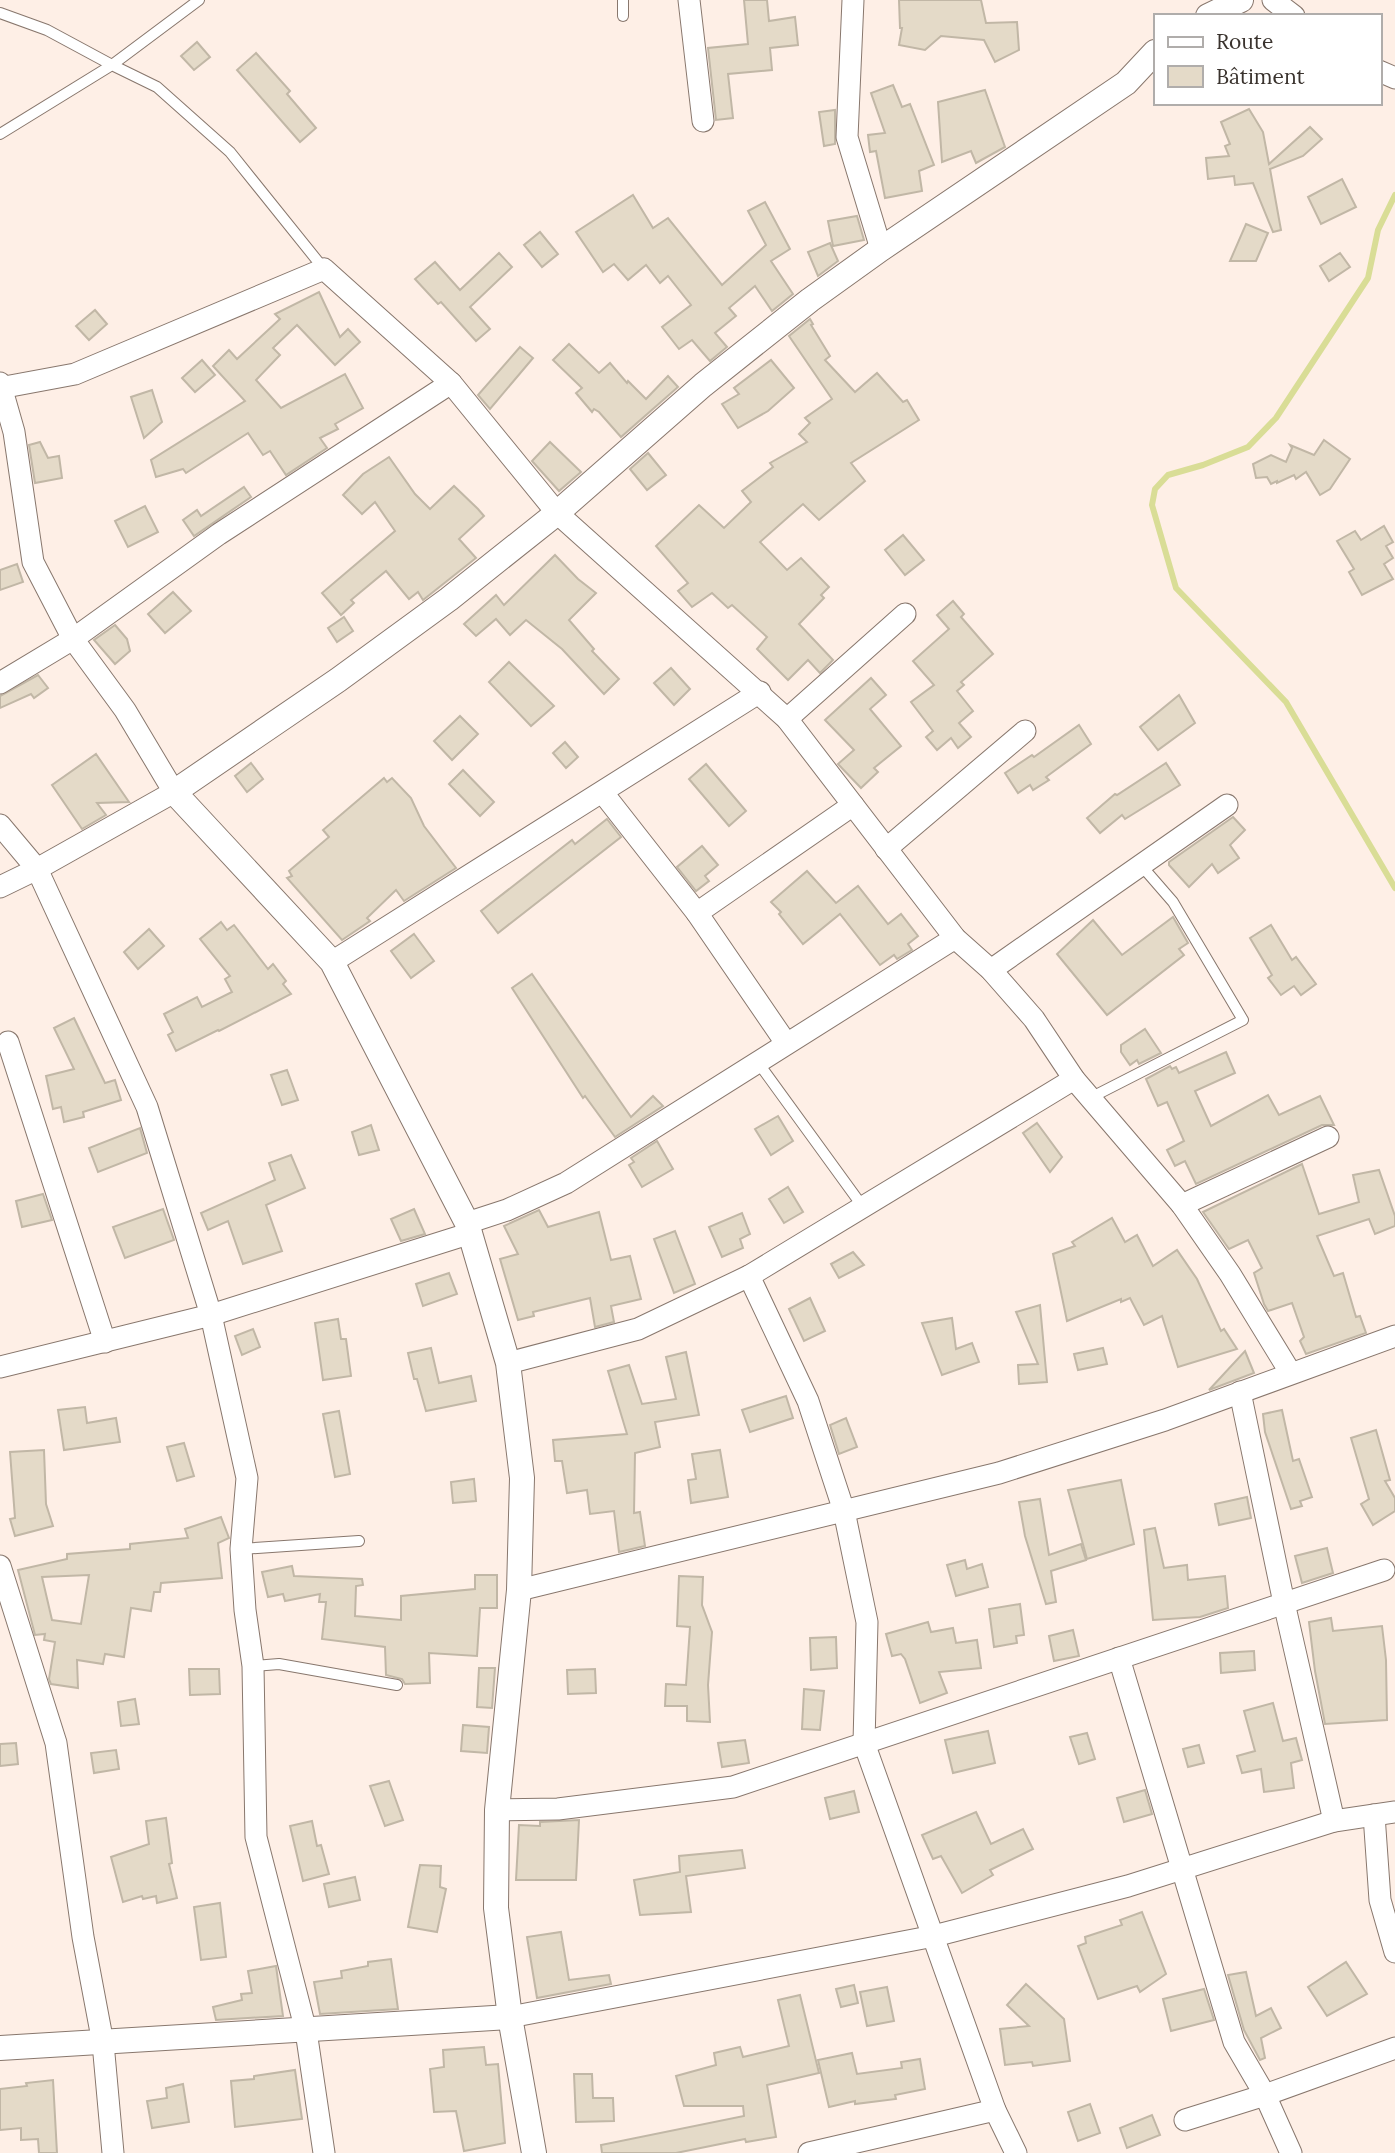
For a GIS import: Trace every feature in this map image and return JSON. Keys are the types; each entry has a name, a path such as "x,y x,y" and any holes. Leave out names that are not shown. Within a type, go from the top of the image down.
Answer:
{"street":[{"path":"689,0 703,121"},
{"path":"853,0 848,137 881,248"},
{"path":"1212,14 1241,0"},
{"path":"1273,0 1291,14"},
{"path":"0,887 174,792 338,680 449,599 557,513 703,385 810,300 881,248 1126,83 1154,53"},
{"path":"534,2153 510,2017 496,1908 498,1810 519,1590 522,1478 508,1363 469,1228 332,961 174,792 125,710 73,639 33,562 14,432 1,386 75,374 324,269 451,383 557,513 788,719 955,938 991,970 1034,1019 1074,1079 1182,1205 1230,1274 1290,1373"},
{"path":"0,683 73,639 219,534 451,383"},
{"path":"788,719 905,614"},
{"path":"332,961 760,692"},
{"path":"886,849 1025,731"},
{"path":"603,793 697,913 786,1043"},
{"path":"697,913 853,804"},
{"path":"991,970 1227,805"},
{"path":"0,825 37,869 148,1107 211,1315 247,1478 241,1549 245,1610 253,1666 256,1837 306,2031 324,2153"},
{"path":"0,1367 211,1315 469,1228 566,1183 955,938"},
{"path":"8,1042 105,1342"},
{"path":"508,1363 638,1329 749,1276 1074,1079"},
{"path":"1182,1205 1328,1137"},
{"path":"749,1276 808,1401 844,1510 867,1622 864,1743 995,2110 1016,2153"},
{"path":"519,1590 999,1473 1165,1420 1290,1373 1393,1339"},
{"path":"1240,1392 1284,1603 1334,1821"},
{"path":"0,1566 56,1743 83,1937 103,2043 113,2153"},
{"path":"498,1810 558,1809 733,1787 1384,1570"},
{"path":"1119,1658 1234,2042 1265,2095 1291,2153"},
{"path":"0,2048 510,2017 934,1936 1128,1886 1334,1821 1384,1813 1380,1900 1395,1952"},
{"path":"1185,2120 1265,2095 1395,2048"},
{"path":"809,2153 995,2110"}],"lane":[{"path":"0,134 112,65 199,0"},
{"path":"623,0 623,16"},
{"path":"0,13 47,30 157,87 230,152 324,269"},
{"path":"1092,1097 1243,1020 1173,902 1140,864"},
{"path":"757,1061 863,1207"},
{"path":"241,1549 359,1541"},
{"path":"253,1666 279,1664 397,1685"}],"building":[{"path":"744,0 767,0 769,21 795,17 798,45 770,48 772,70 728,74 733,118 716,120 708,48 748,44"},
{"path":"899,0 981,0 986,23 1017,22 1019,50 995,62 984,40 941,36 925,50 899,45 902,28"},
{"path":"197,42 210,57 194,70 181,56"},
{"path":"256,53 290,91 287,94 316,128 300,142 237,70"},
{"path":"893,85 902,107 910,104 934,165 919,171 922,191 885,198 876,151 870,152 868,135 885,133 871,93"},
{"path":"985,90 1005,147 976,163 971,151 942,162 938,102"},
{"path":"1249,109 1263,132 1269,164 1310,127 1322,139 1303,156 1270,169 1281,230 1273,232 1253,183 1235,185 1234,176 1208,179 1206,158 1229,156 1225,146 1230,144 1221,122"},
{"path":"835,110 835,144 824,146 819,112"},
{"path":"1342,179 1356,207 1321,224 1308,197"},
{"path":"633,195 653,228 668,218 722,285 766,245 748,211 765,202 790,249 771,261 793,294 772,311 755,286 729,308 736,316 715,333 727,347 710,361 692,340 679,349 662,327 691,305 668,276 660,283 646,265 628,280 614,264 603,272 576,232"},
{"path":"857,216 864,240 833,246 828,221"},
{"path":"1246,224 1268,233 1256,261 1230,261"},
{"path":"540,232 558,254 542,267 524,245"},
{"path":"830,243 838,261 818,276 808,252"},
{"path":"499,253 512,267 470,307 490,329 476,341 441,302 438,304 415,279 435,262 460,290"},
{"path":"1340,253 1350,267 1329,281 1320,266"},
{"path":"319,292 340,337 348,329 360,342 335,365 297,325 273,348 280,355 256,380 281,408 345,374 363,408 335,424 338,429 320,438 327,448 286,475 270,451 263,455 248,433 186,473 183,469 156,477 151,460 245,401 213,366 229,350 237,359 280,319 275,314"},
{"path":"95,310 107,324 89,340 76,326"},
{"path":"810,319 830,356 825,360 855,392 877,373 903,402 907,400 919,420 851,463 865,481 819,520 803,504 760,542 787,570 801,558 829,587 821,595 824,598 799,624 833,660 820,673 808,660 788,680 757,649 767,637 732,605 728,608 712,593 692,607 678,591 688,583 656,546 699,505 724,528 751,502 742,491 773,467 770,463 807,442 799,434 810,423 805,418 832,399 789,336"},
{"path":"569,344 599,373 610,363 627,383 628,381 646,399 668,376 678,387 621,437 599,412 594,409 592,412 576,393 582,388 553,360"},
{"path":"520,347 533,358 490,409 478,395"},
{"path":"202,360 215,375 195,392 182,378"},
{"path":"771,360 794,388 768,411 738,428 722,404 739,394 734,388"},
{"path":"152,390 162,422 144,438 131,397"},
{"path":"1324,440 1350,459 1330,489 1320,495 1306,472 1296,479 1294,475 1271,484 1267,477 1256,478 1253,464 1271,455 1286,462 1292,448 1290,445 1314,455"},
{"path":"40,442 48,458 59,456 62,478 35,483 29,445"},
{"path":"550,442 581,472 559,491 532,461"},
{"path":"648,453 666,475 647,490 630,469"},
{"path":"389,457 415,494 430,509 454,486 478,509 484,516 459,539 476,558 423,600 418,592 409,599 386,571 351,600 354,603 341,615 322,593 395,531 375,502 362,514 343,495 363,474"},
{"path":"244,487 251,497 194,536 183,520 197,510 201,516"},
{"path":"145,506 158,532 128,547 115,521"},
{"path":"1384,526 1393,542 1386,546 1393,558 1384,564 1393,579 1362,595 1349,572 1354,569 1337,541 1355,531 1361,540"},
{"path":"903,535 924,560 905,575 885,550"},
{"path":"555,555 596,593 569,620 594,649 592,651 619,679 604,694 562,649 526,620 510,635 496,619 476,636 464,624 496,595 504,605"},
{"path":"17,564 23,582 0,590 0,570"},
{"path":"173,592 191,611 165,633 148,614"},
{"path":"953,601 964,614 961,617 993,654 961,682 964,685 957,691 973,711 959,723 971,737 958,748 951,738 937,750 926,737 933,731 911,702 934,685 913,661 949,629 937,615"},
{"path":"344,617 353,631 337,642 328,628"},
{"path":"115,625 127,639 130,651 115,664 94,640"},
{"path":"509,662 554,706 531,726 489,682"},
{"path":"671,668 690,689 674,705 654,683"},
{"path":"38,675 48,688 34,698 31,694 0,708 0,696"},
{"path":"871,678 886,695 870,709 901,746 874,768 878,772 861,788 838,764 854,750 825,720"},
{"path":"1179,695 1195,723 1158,750 1140,727"},
{"path":"460,716 478,734 452,760 434,741"},
{"path":"1079,725 1091,744 1046,777 1049,780 1033,790 1030,785 1018,793 1005,773 1032,755 1034,757"},
{"path":"565,742 578,757 566,768 553,753"},
{"path":"96,754 129,802 97,803 106,815 82,829 52,785"},
{"path":"251,763 263,779 247,792 235,776"},
{"path":"1166,763 1180,785 1125,819 1122,815 1100,833 1087,818 1115,794"},
{"path":"706,764 746,811 729,826 689,779"},
{"path":"463,770 494,802 480,816 449,784"},
{"path":"384,778 387,782 392,778 411,798 424,826 456,868 404,901 396,890 367,918 370,921 342,940 287,878 292,876 289,871 329,837 323,830"},
{"path":"1233,817 1245,830 1230,845 1239,858 1218,873 1212,864 1189,887 1169,862"},
{"path":"607,819 621,837 498,933 481,911 572,840 575,844"},
{"path":"702,846 718,865 705,876 709,881 696,891 677,867"},
{"path":"807,871 836,903 858,886 888,924 901,914 918,936 908,944 912,950 897,959 894,955 880,965 840,914 803,944 771,902"},
{"path":"1173,917 1188,943 1179,949 1184,955 1107,1015 1057,954 1093,920 1122,955"},
{"path":"221,922 227,930 234,925 268,969 273,964 286,981 283,984 291,994 176,1051 168,1035 173,1032 164,1014 197,997 202,1007 232,992 225,979 230,976 200,939"},
{"path":"1271,925 1292,960 1296,957 1316,984 1301,995 1294,986 1281,995 1268,978 1272,975 1250,938"},
{"path":"149,929 164,946 138,969 124,952"},
{"path":"414,934 434,961 411,978 391,951"},
{"path":"532,974 631,1117 653,1096 663,1106 615,1137 585,1096 583,1098 512,988"},
{"path":"74,1018 105,1083 115,1080 121,1100 83,1112 84,1117 64,1122 61,1107 53,1109 46,1076 74,1069 54,1028"},
{"path":"1145,1029 1161,1053 1139,1064 1137,1060 1130,1065 1121,1052 1121,1045"},
{"path":"1226,1052 1235,1073 1195,1091 1211,1126 1268,1095 1279,1115 1320,1096 1334,1125 1322,1125 1196,1184 1185,1161 1175,1166 1167,1150 1184,1141 1167,1102 1158,1106 1146,1079 1170,1066 1172,1069 1176,1067 1179,1073"},
{"path":"287,1070 298,1100 282,1105 271,1075"},
{"path":"778,1116 793,1141 771,1155 755,1129"},
{"path":"1037,1123 1062,1157 1050,1172 1023,1133"},
{"path":"371,1125 379,1150 359,1155 352,1132"},
{"path":"140,1128 147,1153 98,1172 89,1148"},
{"path":"657,1141 673,1169 642,1187 629,1165 634,1162 631,1158"},
{"path":"291,1155 305,1188 266,1205 282,1251 243,1264 228,1221 208,1230 201,1213 275,1180 269,1163"},
{"path":"1302,1164 1319,1214 1359,1202 1353,1175 1379,1170 1395,1216 1395,1226 1375,1234 1369,1219 1317,1236 1334,1276 1343,1273 1356,1317 1360,1316 1366,1333 1306,1354 1300,1341 1304,1337 1292,1303 1268,1311 1264,1304 1254,1273 1262,1268 1248,1240 1229,1249 1203,1212"},
{"path":"788,1187 803,1212 784,1223 769,1199"},
{"path":"43,1194 52,1220 22,1227 16,1201"},
{"path":"163,1209 174,1240 125,1258 113,1227"},
{"path":"414,1209 425,1234 401,1241 391,1219"},
{"path":"539,1210 548,1227 599,1212 611,1260 630,1256 641,1299 611,1306 614,1322 595,1327 590,1298 533,1312 534,1316 518,1320 500,1259 518,1254 504,1226"},
{"path":"742,1213 750,1234 740,1239 743,1248 722,1257 709,1227"},
{"path":"1112,1218 1125,1242 1137,1235 1153,1266 1177,1250 1197,1279 1221,1331 1224,1329 1237,1349 1178,1367 1162,1316 1144,1325 1130,1298 1121,1302 1121,1299 1067,1321 1053,1254 1075,1246 1072,1242"},
{"path":"675,1231 695,1284 674,1293 654,1239"},
{"path":"853,1252 864,1265 839,1278 831,1264"},
{"path":"449,1273 457,1294 423,1306 416,1284"},
{"path":"810,1298 825,1331 804,1341 789,1309"},
{"path":"1040,1305 1047,1382 1019,1384 1018,1365 1038,1364 1016,1312"},
{"path":"952,1318 956,1349 972,1343 979,1362 942,1375 922,1323"},
{"path":"338,1319 341,1339 346,1339 351,1376 323,1380 315,1323"},
{"path":"253,1329 260,1347 242,1355 235,1336"},
{"path":"431,1348 439,1383 471,1376 476,1401 426,1411 408,1353"},
{"path":"1103,1348 1107,1364 1078,1370 1074,1354"},
{"path":"1245,1351 1254,1373 1209,1390"},
{"path":"686,1352 699,1415 655,1422 660,1447 635,1453 634,1513 640,1512 645,1546 619,1552 614,1511 590,1514 587,1490 567,1493 562,1461 555,1461 553,1440 627,1434 608,1371 629,1365 642,1404 676,1399 666,1357"},
{"path":"786,1396 793,1418 750,1432 742,1410"},
{"path":"85,1407 87,1423 116,1418 120,1442 64,1450 58,1410"},
{"path":"1282,1410 1293,1461 1299,1459 1312,1497 1300,1501 1302,1506 1291,1509 1265,1432 1263,1414"},
{"path":"339,1411 350,1474 335,1477 323,1414"},
{"path":"846,1418 857,1447 839,1454 830,1425"},
{"path":"1376,1430 1390,1480 1385,1481 1395,1498 1395,1511 1373,1525 1361,1504 1369,1499 1351,1438"},
{"path":"184,1443 194,1476 177,1481 167,1447"},
{"path":"44,1450 46,1504 53,1526 15,1536 10,1519 15,1518 10,1452"},
{"path":"720,1450 728,1497 691,1503 688,1480 696,1479 692,1454"},
{"path":"474,1479 476,1501 453,1503 451,1482"},
{"path":"1121,1480 1134,1544 1087,1559 1068,1490"},
{"path":"1247,1497 1251,1518 1219,1525 1215,1504"},
{"path":"1040,1499 1049,1555 1081,1544 1086,1560 1051,1571 1056,1602 1046,1604 1025,1536 1019,1502"},
{"path":"221,1517 229,1538 218,1543 222,1578 161,1583 160,1592 154,1592 151,1611 131,1608 124,1657 105,1654 103,1664 77,1660 78,1688 51,1684 49,1679 55,1642 44,1640 45,1634 35,1635 18,1570 67,1559 67,1554 130,1549 130,1544 188,1538 185,1529","holes":["89,1575 81,1624 52,1620 42,1577"]},
{"path":"1155,1528 1164,1568 1187,1565 1188,1580 1225,1576 1228,1608 1200,1617 1153,1620 1144,1530"},
{"path":"1327,1548 1333,1573 1302,1583 1295,1556"},
{"path":"965,1560 967,1569 982,1564 988,1587 956,1596 947,1565"},
{"path":"292,1566 294,1576 362,1579 363,1585 356,1586 355,1616 401,1620 401,1596 475,1589 475,1575 497,1575 497,1608 480,1608 477,1656 429,1653 430,1683 405,1684 402,1679 386,1675 385,1647 322,1639 326,1602 319,1602 320,1594 285,1601 283,1594 268,1597 262,1572"},
{"path":"679,1576 703,1577 702,1605 712,1632 708,1685 710,1722 687,1721 687,1706 665,1706 666,1684 686,1685 690,1627 677,1626"},
{"path":"1020,1604 1024,1635 1016,1636 1017,1643 994,1647 989,1609"},
{"path":"1331,1618 1333,1631 1382,1626 1386,1660 1387,1720 1325,1724 1309,1622"},
{"path":"928,1622 931,1632 953,1628 956,1643 977,1640 981,1668 939,1672 947,1693 920,1703 905,1659 901,1654 892,1656 886,1634"},
{"path":"1073,1630 1079,1656 1054,1661 1049,1636"},
{"path":"836,1637 837,1668 811,1670 810,1638"},
{"path":"1254,1651 1255,1670 1221,1673 1220,1653"},
{"path":"479,1668 495,1668 492,1708 477,1707"},
{"path":"189,1669 219,1669 220,1694 190,1695"},
{"path":"595,1669 596,1693 568,1694 567,1670"},
{"path":"804,1689 824,1691 820,1730 802,1729"},
{"path":"135,1699 139,1724 121,1726 118,1702"},
{"path":"1273,1703 1283,1741 1296,1738 1302,1760 1291,1763 1294,1788 1264,1792 1261,1769 1242,1773 1237,1756 1255,1751 1244,1711"},
{"path":"463,1725 489,1727 487,1753 461,1751"},
{"path":"988,1731 995,1763 953,1773 945,1740"},
{"path":"1087,1733 1095,1759 1079,1764 1070,1737"},
{"path":"745,1740 749,1763 722,1767 718,1743"},
{"path":"16,1743 18,1764 0,1766 0,1744"},
{"path":"1199,1745 1204,1763 1188,1767 1183,1749"},
{"path":"116,1750 119,1769 94,1773 91,1753"},
{"path":"389,1781 403,1820 385,1826 370,1786"},
{"path":"1145,1790 1152,1814 1124,1822 1117,1798"},
{"path":"854,1791 859,1812 830,1819 825,1798"},
{"path":"976,1812 991,1844 1023,1829 1033,1849 990,1870 993,1875 962,1893 941,1856 933,1859 922,1835"},
{"path":"166,1818 172,1863 169,1864 177,1898 157,1903 156,1896 143,1899 142,1896 123,1902 111,1857 149,1844 146,1821"},
{"path":"579,1820 576,1880 516,1880 519,1825 540,1826 540,1822"},
{"path":"312,1821 317,1846 321,1845 329,1874 303,1881 290,1826"},
{"path":"742,1850 745,1868 686,1876 691,1912 640,1915 634,1880 680,1872 679,1856"},
{"path":"420,1865 441,1866 440,1887 446,1889 437,1932 408,1927"},
{"path":"355,1877 360,1900 329,1907 324,1884"},
{"path":"220,1903 226,1957 201,1960 194,1907"},
{"path":"1142,1912 1166,1974 1140,1992 1137,1986 1098,1999 1078,1946 1086,1943 1085,1937 1122,1925 1120,1920"},
{"path":"561,1932 569,1980 609,1975 611,1984 537,1998 527,1937"},
{"path":"391,1959 398,2009 320,2014 314,1982 342,1978 341,1971 368,1966 368,1962"},
{"path":"1346,1962 1367,1994 1327,2016 1308,1987"},
{"path":"276,1966 283,2016 216,2020 213,2007 242,2000 241,1994 252,1993 248,1971"},
{"path":"1246,1972 1256,2016 1271,2008 1281,2028 1261,2038 1265,2058 1260,2060 1244,2030 1228,1975"},
{"path":"1026,1984 1064,2019 1070,2061 1033,2066 1032,2062 1005,2065 1000,2029 1029,2026 1007,2005"},
{"path":"854,1985 858,2003 841,2007 836,1989"},
{"path":"887,1987 894,2021 867,2026 860,1992"},
{"path":"1204,1989 1214,2020 1171,2031 1163,1999"},
{"path":"800,1995 819,2073 767,2085 776,2137 746,2142 745,2139 676,2153 602,2153 601,2145 744,2116 743,2106 684,2106 676,2076 716,2065 714,2053 740,2047 743,2057 789,2046 778,2000"},
{"path":"484,2047 486,2065 498,2064 505,2143 464,2151 456,2111 434,2112 430,2069 444,2067 443,2050"},
{"path":"852,2053 857,2074 902,2068 901,2062 920,2059 925,2089 895,2095 896,2099 855,2104 855,2101 829,2107 818,2060"},
{"path":"295,2070 302,2119 235,2127 231,2081"},
{"path":"574,2074 592,2074 593,2098 613,2098 614,2121 576,2122"},
{"path":"53,2080 57,2153 39,2153 38,2139 21,2140 21,2128 0,2130 0,2089"},
{"path":"183,2084 189,2122 152,2128 147,2101 167,2098 166,2088"},
{"path":"1090,2104 1100,2133 1078,2141 1068,2112"},
{"path":"1152,2115 1160,2135 1127,2148 1120,2128"}],"waterway":[{"path":"1395,195 1378,230 1368,278 1276,418 1248,447 1203,465 1168,475 1155,489 1152,505 1176,588 1286,702 1395,888"}]}
